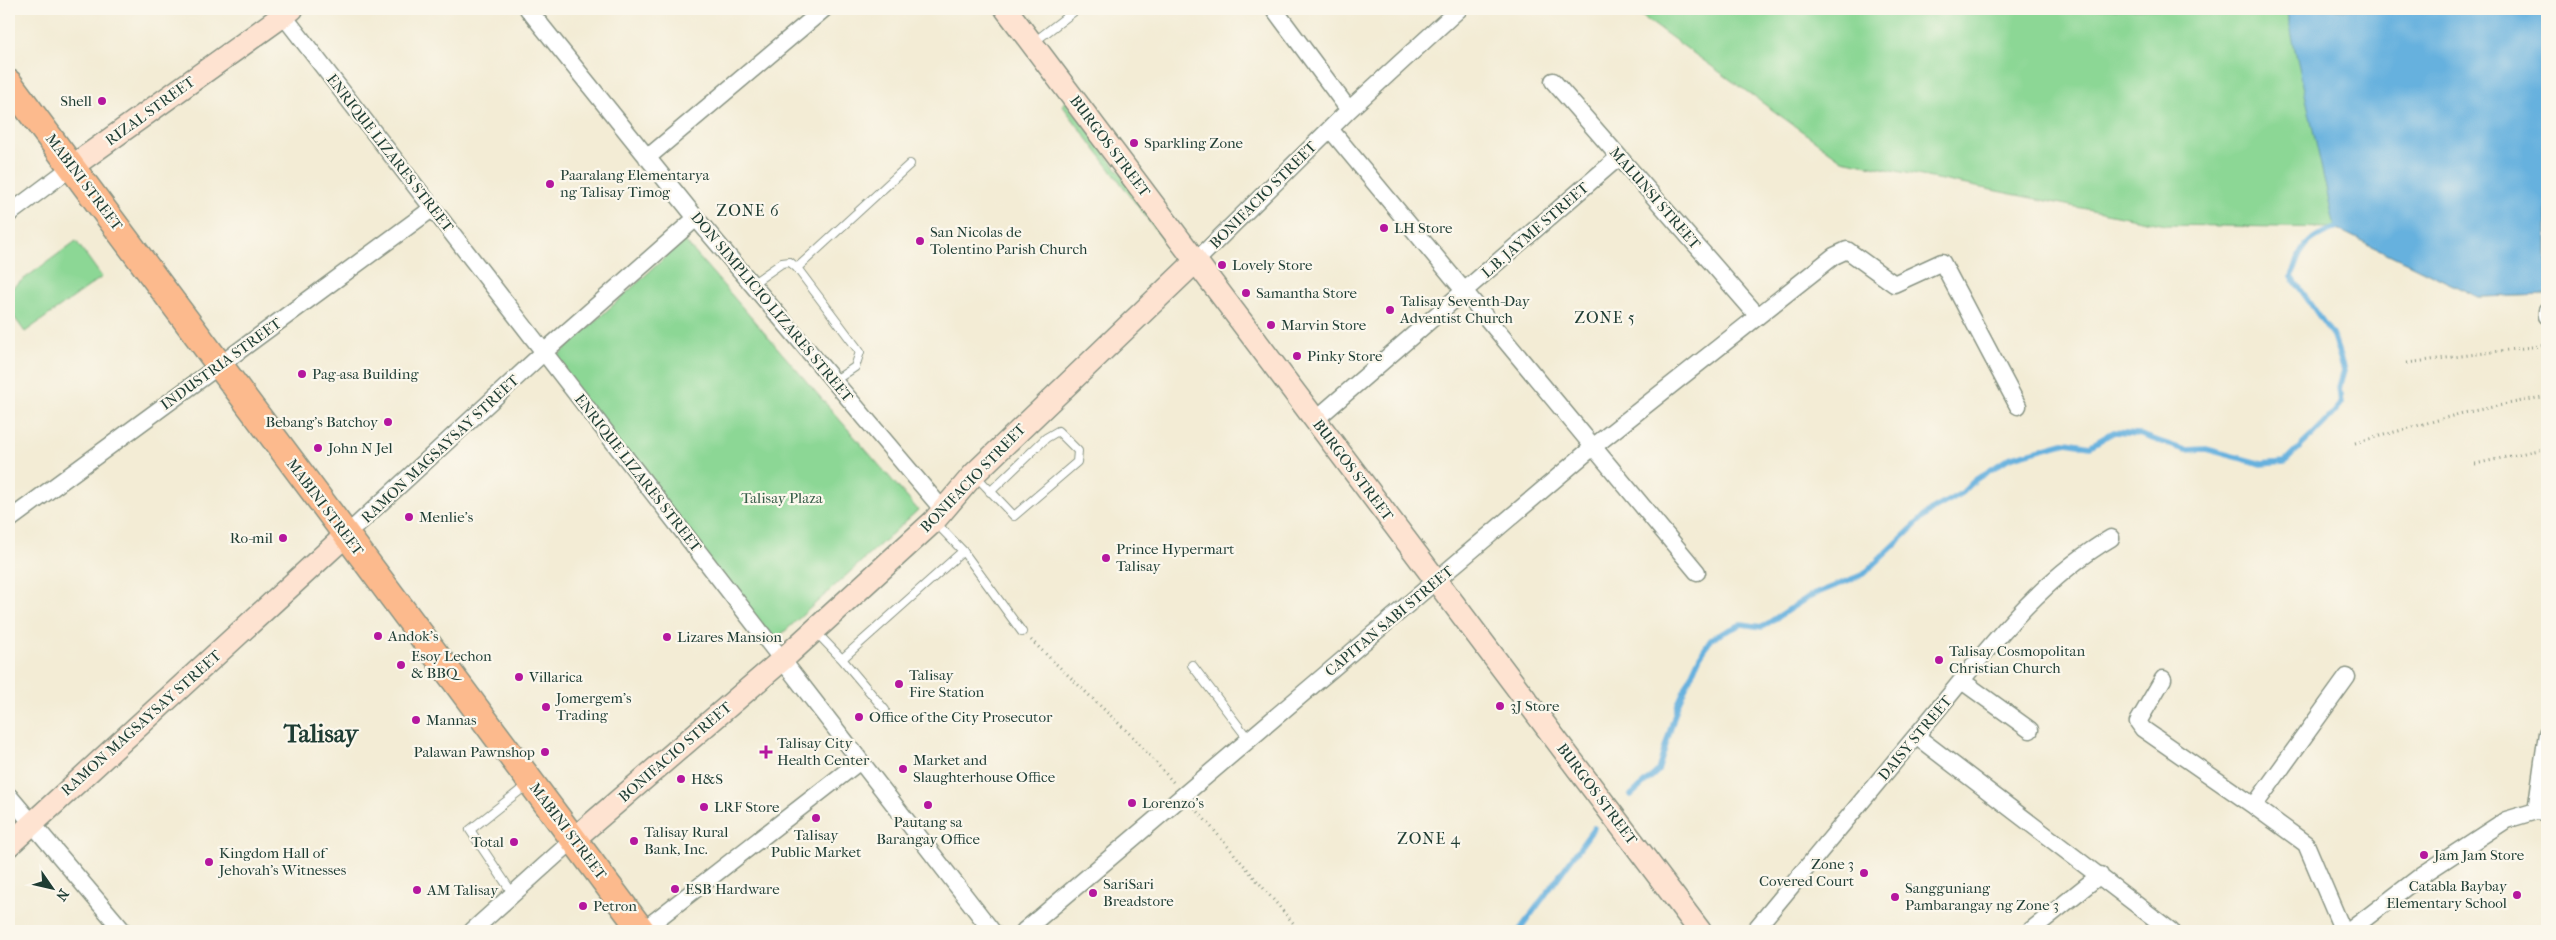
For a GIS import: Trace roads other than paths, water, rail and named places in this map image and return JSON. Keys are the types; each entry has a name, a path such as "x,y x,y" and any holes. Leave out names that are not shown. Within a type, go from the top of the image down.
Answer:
{"main road":[{"name":"MABINI STREET","path":"14,94 72,166 642,931"}],"street":[{"name":"DON SIMPLICIO LIZARES STREET","path":"528,9 696,218 834,381 938,515"},
{"path":"647,158 824,9"},
{"name":"BURGOS STREET","path":"1006,9 1700,931"},
{"path":"1274,9 1349,110"},
{"name":"BONIFACIO STREET","path":"472,931 574,839 782,660 938,515 974,474 1196,261 1349,110 1459,9"},
{"name":"RIZAL STREET","path":"9,214 72,166 288,12"},
{"name":"ENRIQUE LIZARES STREET","path":"288,12 433,208 992,931"},
{"name":"MALUNSI STREET","path":"1552,81 1757,315"},
{"path":"1330,129 1697,572"},
{"name":"L.B. JAYME STREET","path":"1315,420 1619,157"},
{"name":"INDUSTRIA STREET","path":"9,520 433,208"},
{"name":"RAMON MAGSAYSAY STREET","path":"9,845 544,352 696,218"},
{"name":"CAPITAN SABI STREET","path":"1024,931 1594,447 1757,315 1834,256 1847,250 1894,284 1942,262 2018,406"},
{"path":"2547,310 2547,316"},
{"name":"DAISY STREET","path":"1754,931 1962,681 2030,603 2076,562 2111,538"},
{"path":"2254,806 2347,678"},
{"path":"2163,679 2138,722 2143,729 2306,844 2343,931"},
{"path":"1962,681 2030,730"},
{"path":"2349,931 2422,875 2506,820 2542,812 2547,734"},
{"path":"1916,736 2171,931"},
{"path":"642,931 860,760"},
{"path":"9,796 122,931"},
{"path":"2030,931 2100,876"}],"lane":[{"path":"1033,44 1077,9"},
{"path":"797,268 910,164"},
{"path":"752,284 782,264 790,262 797,268 860,352 855,367 834,381"},
{"path":"974,474 990,492 1014,516 1076,462 1078,451 1058,431 1046,438 990,492"},
{"path":"938,515 1022,632"},
{"path":"842,659 963,551"},
{"path":"813,630 842,659 885,710"},
{"path":"1192,665 1249,740"},
{"path":"513,894 470,830 531,782"}],"water":[{"path":"2286,9 2547,9 2547,295 2478,297 2335,228"}],"waterway":[{"path":"1631,795 1658,771 1678,704 1700,656 1712,638 1742,624 1762,627 1810,596 1864,574 1930,511 1962,493 1975,480 2009,458 2067,442 2090,446 2114,432 2138,434 2185,450 2206,449 2262,464 2285,462 2321,427 2341,404 2339,387 2344,370 2333,336 2292,277 2306,245 2335,228"},
{"path":"1519,931 1594,828"}],"place":[{"name":"Shell","path":"102,101"},
{"name":"Sparkling Zone","path":"1134,143"},
{"name":"Paaralang Elementarya ng Talisay Timog","path":"550,184"},
{"name":"LH Store","path":"1384,228"},
{"name":"San Nicolas de Tolentino Parish Church","path":"920,241"},
{"name":"Lovely Store","path":"1222,265"},
{"name":"Samantha Store","path":"1246,293"},
{"name":"Talisay Seventh-Day Adventist Church","path":"1390,310"},
{"name":"Marvin Store","path":"1271,325"},
{"name":"Pinky Store","path":"1297,356"},
{"name":"Pag-asa Building","path":"302,374"},
{"name":"Bebang's Batchoy","path":"388,422"},
{"name":"John N Jel","path":"318,448"},
{"name":"Menlie's","path":"409,517"},
{"name":"Ro-mil","path":"283,538"},
{"name":"Prince Hypermart Talisay","path":"1106,558"},
{"name":"Andok's","path":"378,636"},
{"name":"Lizares Mansion","path":"667,637"},
{"name":"Talisay Cosmopolitan Christian Church","path":"1939,660"},
{"name":"Esoy Lechon & BBQ","path":"401,665"},
{"name":"Villarica","path":"519,677"},
{"name":"Talisay Fire Station","path":"899,684"},
{"name":"3J Store","path":"1500,706"},
{"name":"Jomergem's Trading","path":"546,707"},
{"name":"Office of the City Prosecutor","path":"859,717"},
{"name":"Mannas","path":"416,720"},
{"name":"Palawan Pawnshop","path":"545,752"},
{"name":"Talisay City Health Center","path":"766,752"},
{"name":"Market and Slaughterhouse Office","path":"903,769"},
{"name":"H&S","path":"681,779"},
{"name":"Lorenzo's","path":"1132,803"},
{"name":"Pautang sa Barangay Office","path":"928,805"},
{"name":"LRF Store","path":"704,807"},
{"name":"Talisay Public Market","path":"816,818"},
{"name":"Talisay Rural Bank, Inc.","path":"634,841"},
{"name":"Total","path":"514,842"},
{"name":"Jam Jam Store","path":"2424,855"},
{"name":"Kingdom Hall of Jehovah's Witnesses","path":"209,862"},
{"name":"Zone 3 Covered Court","path":"1864,873"},
{"name":"ESB Hardware","path":"675,889"},
{"name":"AM Talisay","path":"417,890"},
{"name":"SariSari Breadstore","path":"1093,893"},
{"name":"Catabla Baybay Elementary School","path":"2517,895"},
{"name":"Sangguniang Pambarangay ng Zone 3","path":"1895,897"},
{"name":"Petron","path":"583,906"}],"district":[{"name":"ZONE 6","path":"748,210"},
{"name":"ZONE 5","path":"1605,317"},
{"name":"Talisay","path":"321,733"},
{"name":"ZONE 4","path":"1429,838"}],"park label":[{"name":"Talisay Plaza","path":"782,498"}]}
